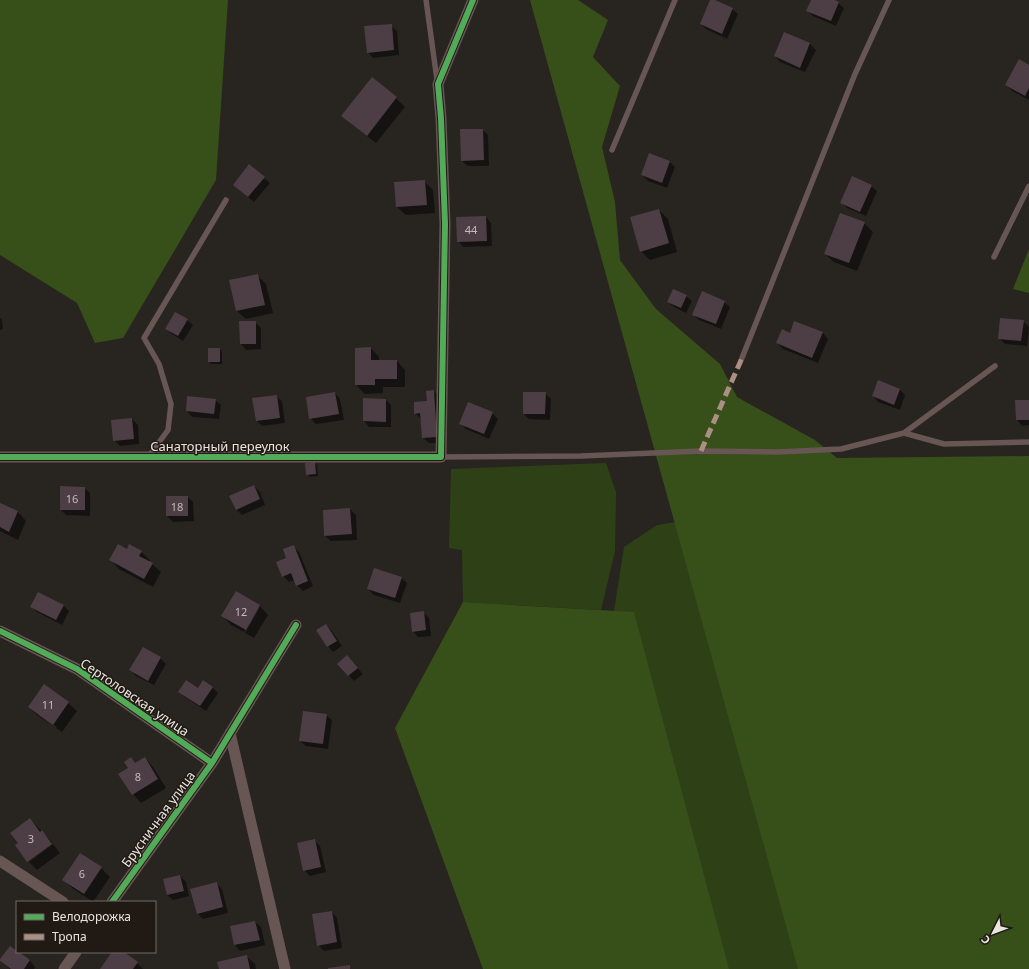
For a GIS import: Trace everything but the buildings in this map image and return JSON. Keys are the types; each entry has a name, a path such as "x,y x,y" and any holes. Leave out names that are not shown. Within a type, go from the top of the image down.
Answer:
{"street":[{"path":"441,457 445,224 441,118 438,84 473,0"},
{"name":"Санаторный переулок","path":"0,457 441,457"},
{"name":"Брусничная улица","path":"113,901 212,763 296,625"},
{"name":"Сертоловская улица","path":"0,631 77,669 212,763"},
{"path":"230,733 285,969"},
{"path":"0,861 62,901"},
{"path":"64,969 75,953"}],"lane":[{"path":"426,0 438,84"},
{"path":"612,150 675,0"},
{"path":"742,358 855,74 889,0"},
{"path":"994,257 1029,186"},
{"path":"148,457 168,430 171,404 159,364 144,338 226,200"},
{"path":"441,457 581,456 701,450 778,452 841,449 904,433 995,366"},
{"path":"904,433 944,444 1029,442"}],"green space":[{"path":"0,0 228,0 216,180 123,338 95,343 77,303 0,255"},
{"path":"530,0 578,0 608,20 593,57 620,86 602,147 615,202 620,260 656,309 720,364 737,397 815,440 837,458 1029,456 1029,969 798,969"},
{"path":"1029,249 1029,293 1013,289"},
{"path":"606,463 616,492 615,551 601,610 463,602 462,550 449,548 451,469"},
{"path":"704,518 1029,969 591,969 611,630 624,547 657,525"},
{"path":"463,602 634,612 729,969 483,969 395,728"}],"marked path":[{"path":"701,451 742,358"}],"cycle path":[{"path":"0,457 441,457 445,224 441,118 438,84 473,0"},
{"path":"113,901 212,763 296,625"},
{"path":"0,631 77,669 212,763"}]}
